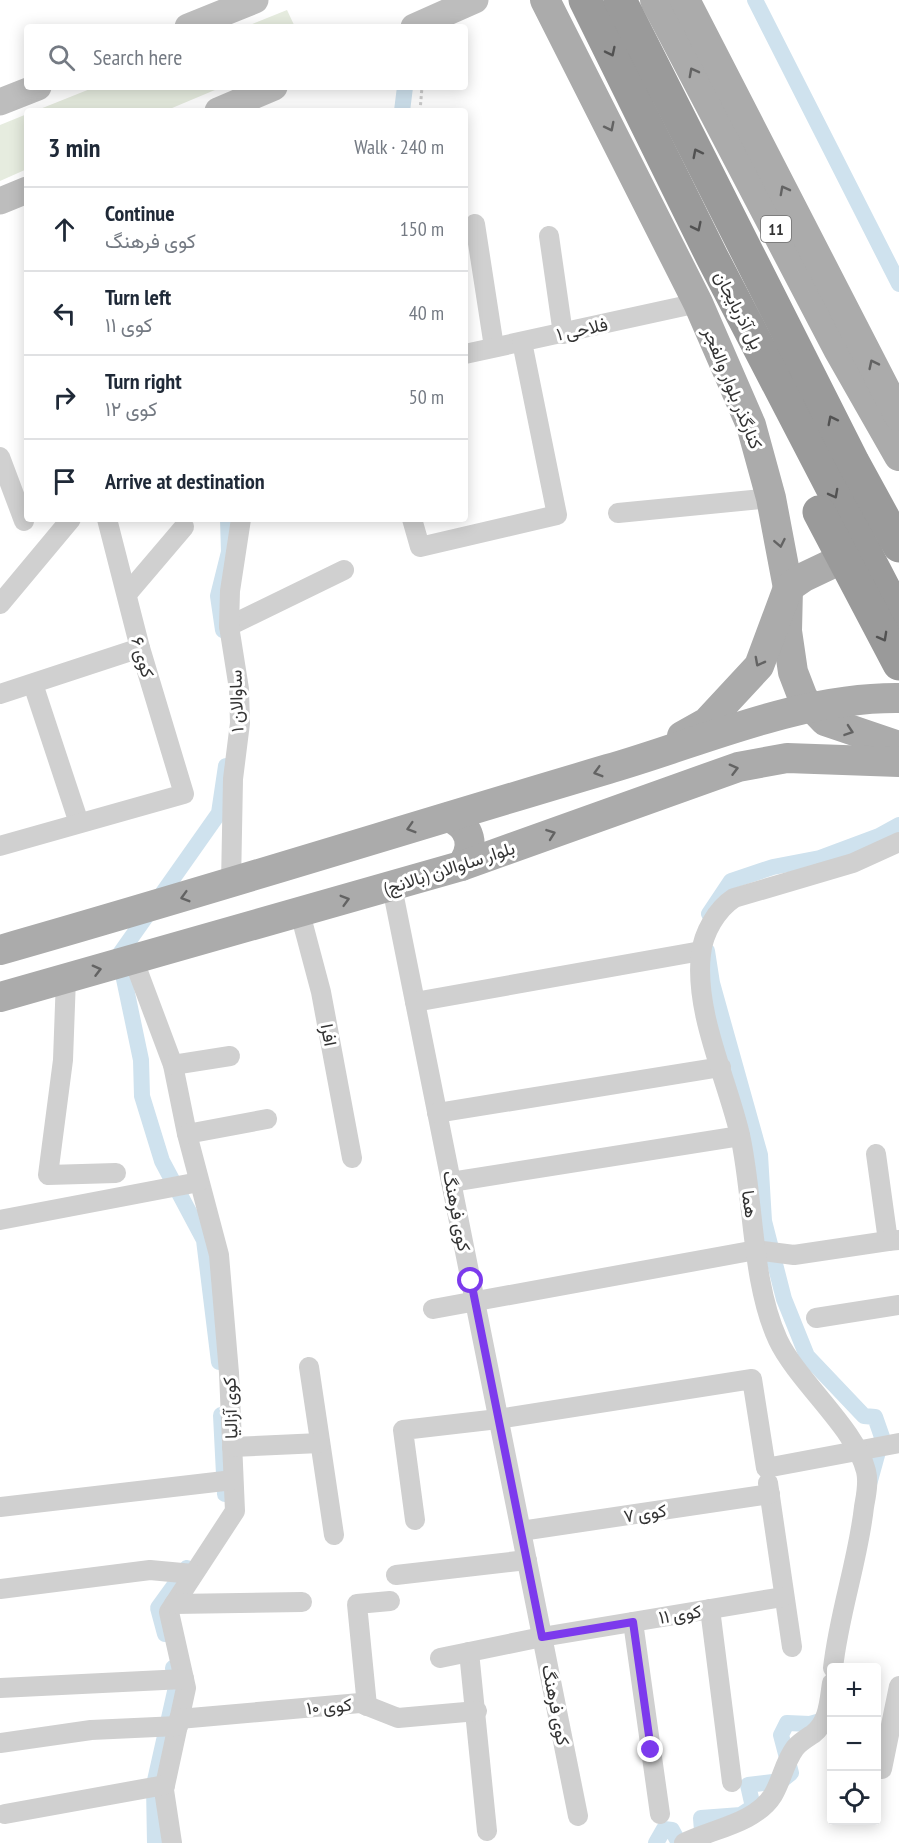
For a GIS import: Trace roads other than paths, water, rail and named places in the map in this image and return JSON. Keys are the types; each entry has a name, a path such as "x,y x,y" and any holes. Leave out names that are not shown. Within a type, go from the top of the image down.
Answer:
{"highway":[{"name":"پل آذربایجان","path":"585,0 712,257 899,617"},
{"name":"پل آذربایجان","path":"620,0 848,452 899,544"},
{"path":"712,257 752,368 840,555 899,664"}],"main road":[{"path":"424,16 475,0"},
{"name":"کنارگذر بلوار والفجر","path":"545,0 698,303 751,425 771,498 788,588 787,631 793,672 803,698 825,722 899,746"},
{"name":"11","path":"655,0 795,263 838,349 899,456"},
{"path":"685,0 899,416"},
{"path":"194,24 237,3"},
{"path":"0,102 30,90"},
{"path":"231,108 268,90"},
{"path":"0,201 24,191"},
{"path":"698,303 712,318 724,325 736,328 764,325 778,318 794,302 798,281 795,263"},
{"path":"751,425 754,389 760,364 773,348 792,338 814,337 838,349"},
{"path":"643,759 706,722 759,666 788,588 804,577 844,558 899,544"},
{"path":"0,950 231,884 675,750 768,718 832,705 872,699 899,698"},
{"name":"بلوار ساوالان (بالانج)","path":"0,997 134,961 461,866 738,767 787,758 899,762"},
{"path":"449,817 460,822 468,832 470,850 461,866"}],"street":[{"path":"475,224 494,348"},
{"path":"549,236 563,334"},
{"name":"فلاحی ۱","path":"468,353 698,303"},
{"path":"413,522 420,547 557,515 522,342"},
{"path":"0,457 24,521"},
{"path":"618,513 771,498"},
{"path":"0,604 68,522"},
{"name":"کوی ۶","path":"80,824 184,794 140,648 108,522"},
{"name":"ساوالان ۱","path":"231,884 233,779 240,723 239,689 229,626 230,591 241,522"},
{"path":"127,594 184,527"},
{"path":"229,626 344,570"},
{"path":"0,694 140,648"},
{"path":"0,846 80,824 33,684"},
{"name":"هما","path":"834,1663 867,1485 867,1472 858,1450 779,1341 772,1326 756,1250 740,1136 704,1000 701,951 722,906 734,898 853,863 899,842"},
{"name":"کوی فرهنگ","path":"392,887 578,1816"},
{"name":"افرا","path":"300,913 321,992 352,1158"},
{"path":"415,1002 701,951"},
{"name":"کوی آزالیا","path":"134,961 172,1065 187,1134 219,1255 229,1373 235,1511 174,1604"},
{"path":"66,978 63,1060 48,1175 116,1173"},
{"path":"172,1065 230,1056"},
{"path":"437,1113 721,1067"},
{"path":"187,1134 267,1119"},
{"path":"451,1182 740,1136"},
{"path":"433,1309 756,1250 794,1255 893,1240 876,1154"},
{"path":"0,1220 200,1182"},
{"path":"816,1318 899,1305"},
{"path":"309,1367 334,1536"},
{"path":"415,1520 404,1430 498,1419 752,1379 792,1647"},
{"path":"232,1447 320,1443"},
{"path":"766,1468 898,1444"},
{"path":"0,1507 234,1480"},
{"name":"کوی ۷","path":"521,1532 770,1494"},
{"path":"396,1575 526,1560"},
{"path":"0,1589 150,1570 193,1574"},
{"name":"کوی ۱۱","path":"440,1658 542,1637 783,1597"},
{"path":"367,1706 357,1604 390,1600"},
{"path":"172,1843 165,1785 186,1688 169,1612 174,1604 302,1602"},
{"path":"710,1609 732,1782"},
{"path":"633,1622 660,1814"},
{"path":"469,1652 477,1711 487,1831"},
{"path":"0,1688 184,1679"},
{"path":"882,1769 899,1686"},
{"name":"کوی ۱۰","path":"0,1743 91,1730 179,1723 360,1703 398,1718 477,1711"},
{"path":"684,1843 721,1830 766,1804 773,1795 784,1766 796,1747 815,1732 825,1719 827,1707"},
{"path":"5,1814 165,1785"}],"waterway":[{"path":"755,0 899,284"},
{"path":"402,108 405,90"},
{"path":"223,630 218,596 229,552 228,522"},
{"path":"219,1362 204,1240 162,1161 142,1096 141,1060 119,955 219,813 226,766"},
{"path":"709,914 731,881 773,867 820,858 879,836 899,825"},
{"path":"707,951 712,983 760,1155 764,1221 784,1299 807,1356 864,1416 875,1417 882,1437 869,1484"},
{"path":"221,1415 225,1494"},
{"path":"165,1634 158,1608 187,1568"},
{"path":"155,1843 154,1785 176,1687 173,1668"},
{"path":"703,1843 701,1818 741,1815 753,1807 748,1785 781,1781 791,1773 781,1735 787,1723 810,1724 827,1719"},
{"path":"656,1843 664,1829 672,1830 679,1843"}]}
